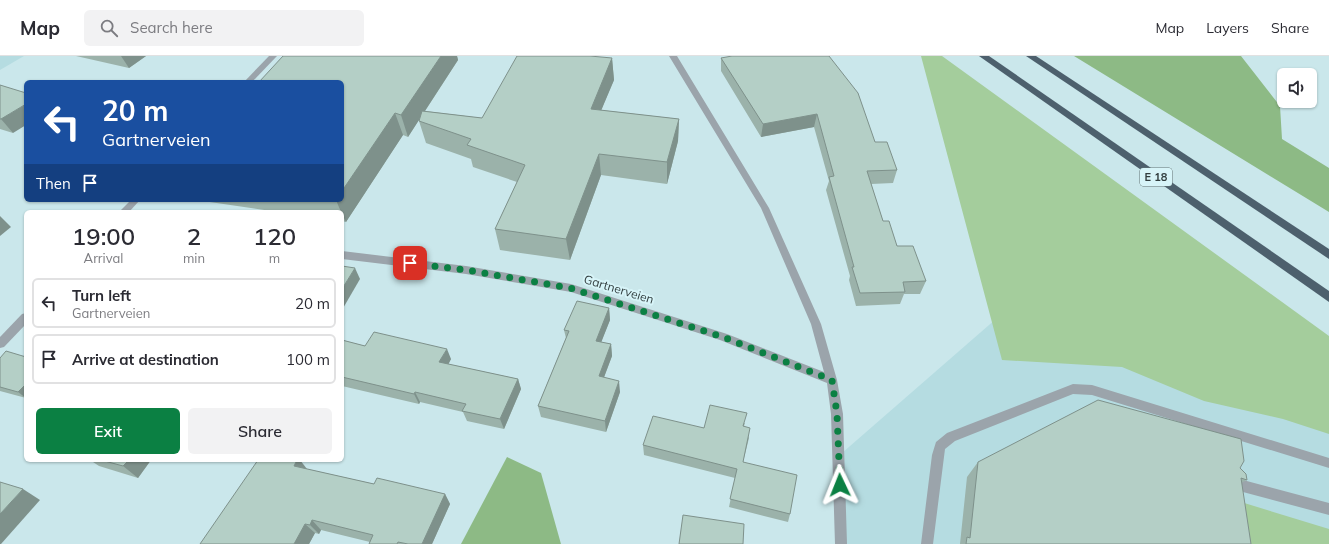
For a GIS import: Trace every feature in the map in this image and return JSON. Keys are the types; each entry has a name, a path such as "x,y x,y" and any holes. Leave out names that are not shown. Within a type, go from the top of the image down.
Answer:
{"highway":[{"name":"E 18","path":"983,56 1329,298"},
{"name":"E 18","path":"1030,56 1329,255"}],"street":[{"path":"250,80 273,56"},
{"path":"673,56 765,208 816,324 832,380 837,414 841,544"},
{"path":"126,210 134,202"},
{"name":"Gartnerveien","path":"344,255 466,270 570,288 723,337 832,380"},
{"path":"0,344 24,319"},
{"path":"927,544 940,446 951,436 1073,389 1092,390 1329,463"},
{"path":"1227,482 1329,509"}],"shaded area":[{"path":"0,56 24,56 0,70"},
{"path":"1122,209 1329,358 1329,544 844,544 834,460"}],"green space":[{"path":"921,56 942,56 1329,336 1329,434 1283,419 1204,401 1122,367 1002,360"},
{"path":"1074,56 1241,56 1277,102 1277,108 1280,108 1282,139 1329,168 1329,212"},
{"path":"507,457 541,473 561,544 461,544"},
{"path":"1241,502 1329,529 1329,544 1245,544"}],"building":[{"path":"283,56 441,56 401,115 395,113 344,188 344,80 261,80"},
{"path":"517,56 590,56 612,58 591,109 679,119 667,162 599,154 566,239 495,229 525,165 467,145 471,139 419,121 422,111 482,118"},
{"path":"732,56 829,56 858,93 875,142 887,142 897,170 867,171 883,221 889,221 897,246 913,246 926,281 903,282 905,292 860,293 829,177 834,176 817,114 763,124 721,58"},
{"path":"0,85 24,92 24,105 0,119"},
{"path":"344,266 355,268 344,286"},
{"path":"577,301 609,308 596,341 611,344 599,376 619,381 605,421 538,406 569,331 564,330"},
{"path":"374,332 447,349 439,362 518,379 500,419 462,411 466,404 415,392 414,394 344,377 344,341 365,346"},
{"path":"6,351 24,356 24,386 18,392 0,387 0,358"},
{"path":"1098,400 1241,439 1244,461 1240,468 1246,474 1247,480 1241,478 1251,544 966,544 967,537 970,538 978,462"},
{"path":"710,405 747,413 743,426 750,428 743,462 797,475 790,514 730,499 737,469 643,445 653,416 704,428"},
{"path":"108,462 127,462 123,466"},
{"path":"257,462 296,462 294,466 374,484 377,478 445,494 422,544 398,542 397,544 369,544 373,535 312,520 310,525 305,524 294,544 200,544"},
{"path":"0,482 23,489 0,514"},
{"path":"683,515 744,524 743,544 679,544"}],"route":[{"path":"410,263 466,270 570,288 723,337 832,380 837,414 840,485"}]}
